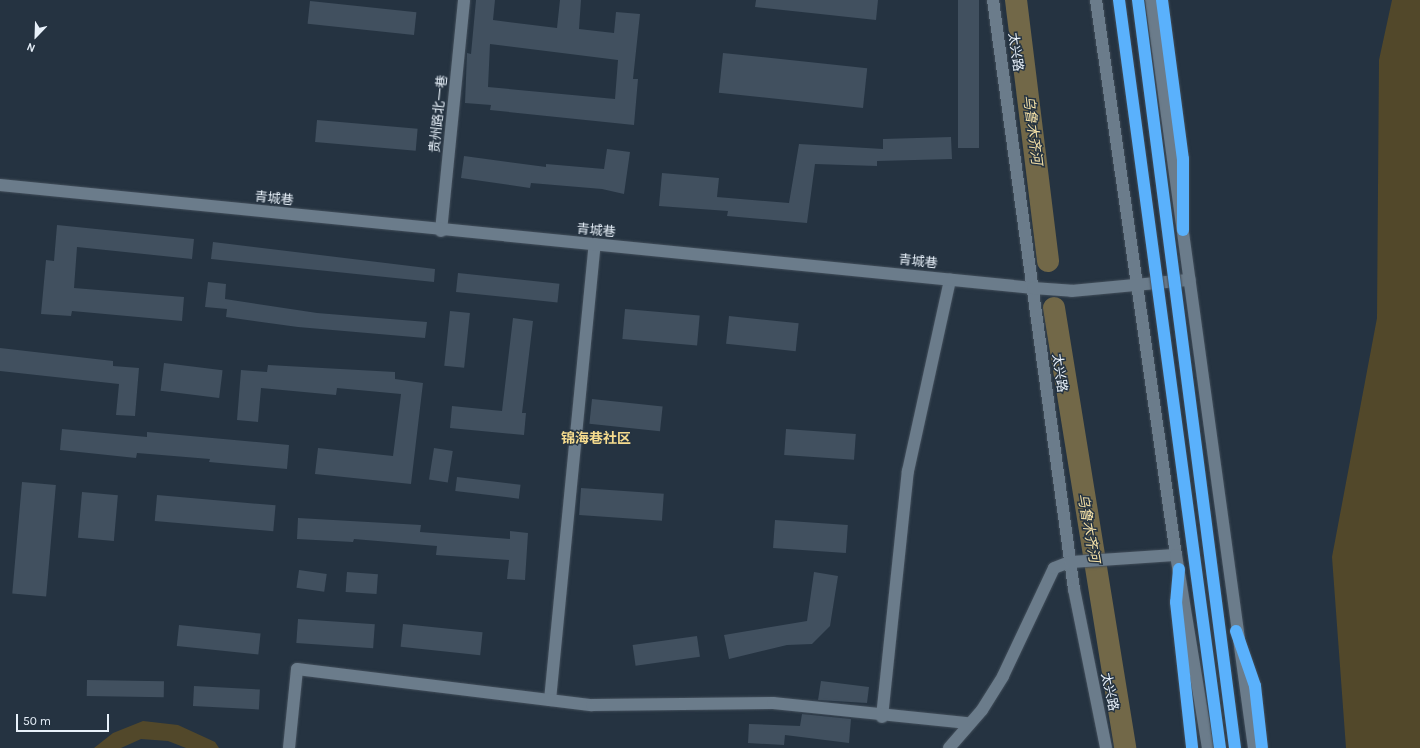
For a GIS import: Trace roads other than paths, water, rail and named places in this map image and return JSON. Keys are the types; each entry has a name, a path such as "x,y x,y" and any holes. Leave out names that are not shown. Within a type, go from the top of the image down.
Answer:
{"highway":[{"path":"1119,0 1220,748"},
{"path":"1138,0 1235,748"},
{"path":"1162,0 1183,159 1183,230"},
{"path":"1178,569 1176,602 1192,748"},
{"path":"1236,631 1255,686 1262,748"}],"street":[{"name":"贵州路北一巷","path":"441,231 464,0"},
{"name":"太兴路","path":"994,0 1070,562 1106,748"},
{"path":"1096,0 1178,569 1208,748"},
{"path":"1151,0 1236,631 1254,748"},
{"name":"青城巷","path":"0,185 441,231 596,244 1033,288 1072,291 1189,280"},
{"path":"550,700 596,244"},
{"path":"882,717 908,471 950,280"},
{"path":"949,748 968,723 982,710 1003,676 1054,568 1070,562 1176,555"},
{"path":"289,748 297,669 592,705 774,704 882,717 968,723"}],"waterway":[{"name":"乌鲁木齐河","path":"1016,0 1048,261"},
{"name":"乌鲁木齐河","path":"1054,308 1125,748"}],"district":[{"name":"锦海巷社区","path":"596,439"}]}
